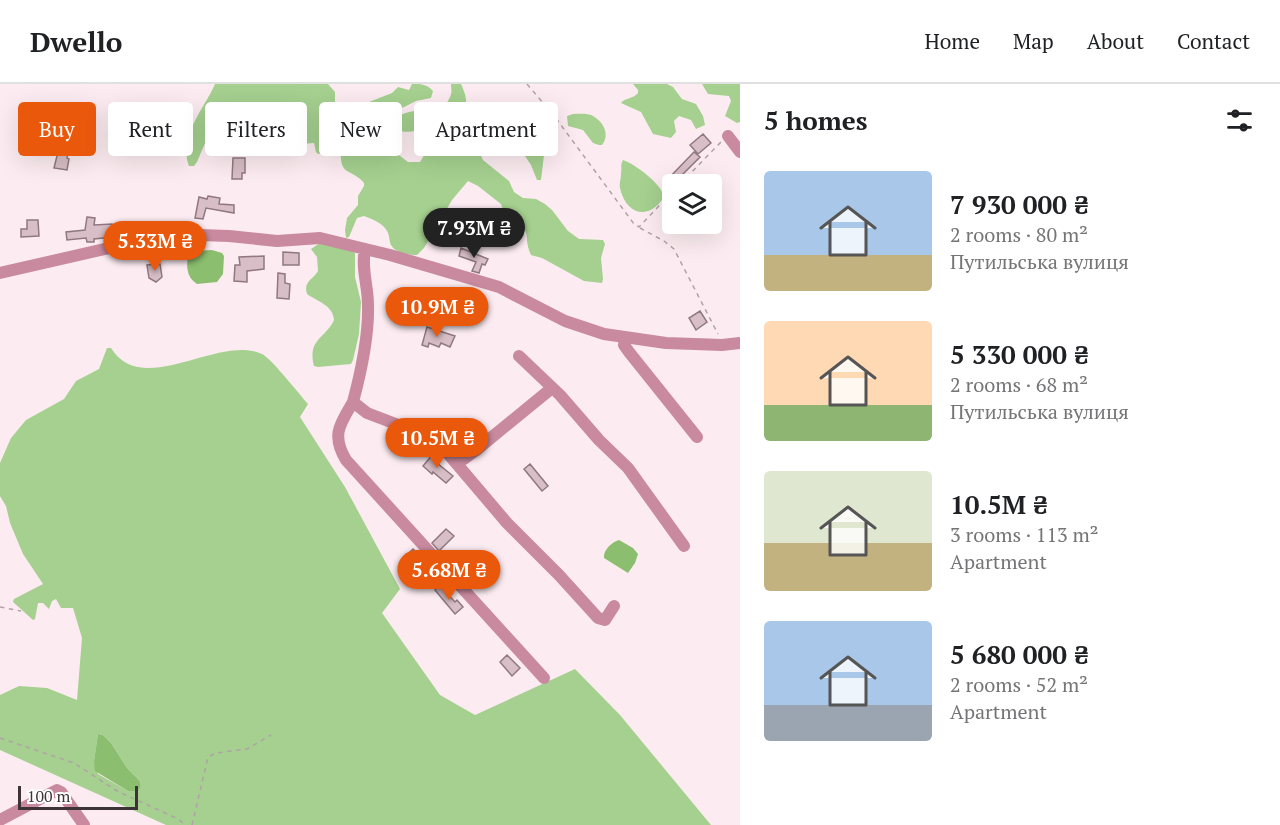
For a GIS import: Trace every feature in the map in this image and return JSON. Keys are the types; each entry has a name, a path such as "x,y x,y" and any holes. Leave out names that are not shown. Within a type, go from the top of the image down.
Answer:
{"street":[{"path":"728,136 740,152"},
{"path":"0,273 170,234 220,235 277,241 320,238 498,287 565,321 604,334 666,343 722,345 740,343"},
{"path":"365,249 363,270 368,300 368,319 353,402 338,430 338,441 346,460 544,678"},
{"path":"625,338 624,345 629,352 697,437"},
{"path":"519,356 628,468 684,546"},
{"path":"454,461 464,459 475,452 552,388"},
{"path":"353,402 367,413 425,436 445,450 507,523 559,575 594,615 605,620 614,606"},
{"path":"0,820 57,790 61,792 84,825"}],"path":[{"path":"527,84 555,117 630,220 674,249 716,326 722,345"},
{"path":"690,174 728,136"},
{"path":"639,227 662,203"},
{"path":"0,607 21,611"},
{"path":"192,825 208,757 216,753 247,749 271,735"},
{"path":"0,738 74,763 117,791 176,818 186,825"}],"shaded area":[{"path":"215,84 328,84 335,92 335,102 319,102 318,154 314,143 307,144 307,102 206,102"},
{"path":"412,84 421,84 433,91 431,98 416,101 402,108 402,102 369,102 392,93 398,87 409,90"},
{"path":"451,84 461,84 466,102 447,102 451,93"},
{"path":"633,84 667,84 673,87 682,99 696,104 705,125 696,129 691,120 679,116 674,121 676,132 671,138 653,134 641,112 621,103 638,93"},
{"path":"702,84 740,84 740,122 737,123 725,116 731,101 729,96 708,94"},
{"path":"205,103 205,143 197,162 194,166 189,166 187,156 193,156 194,124"},
{"path":"414,111 414,131 402,132 402,114"},
{"path":"591,115 600,122 606,133 602,145 593,143 583,130 568,126 567,116"},
{"path":"400,156 408,162 420,162 424,156 481,156 509,181 514,192 523,198 536,199 545,204 568,231 579,239 603,240 605,244 601,258 602,283 584,281 542,258 531,255 525,230 506,219 501,204 468,181 452,200 424,248 417,255 396,250 391,245 385,228 364,216 357,218 349,237 346,238 347,218 358,205 358,196 364,183 346,171 341,157"},
{"path":"525,156 544,156 541,180 537,180"},
{"path":"623,160 634,166 648,175 659,187 662,200 652,210 639,212 627,204 620,188"},
{"path":"320,243 355,253 355,277 361,302 359,334 351,364 314,366 315,344 334,320 328,307 307,294 306,290 307,283 318,271 317,257 311,249"},
{"path":"212,250 224,256 223,274 217,282 197,284 188,272 188,256 195,251"},
{"path":"107,348 111,348 125,362 142,368 182,363 224,352 244,350 262,354 308,404 300,417 345,487 400,589 382,613 440,695 475,715 575,669 620,715 711,825 166,825 0,750 0,695 19,686 47,688 77,700 82,638 73,608 61,608 56,599 52,601 49,609 43,603 38,603 33,620 13,602 14,599 43,584 23,554 10,523 6,506 0,496 0,463 11,438 26,420 64,399 76,381 99,369","holes":["98,734 103,735 127,768 140,781 141,786 138,792 128,791 98,774 94,761"]},
{"path":"619,540 633,548 638,554 628,573 604,558 608,547"},
{"path":"98,734 103,735 111,743 127,768 140,781 141,786 138,792 128,791 95,771 94,761"}],"building":[{"path":"703,134 711,143 698,154 690,145"},
{"path":"694,152 700,157 683,174 673,174"},
{"path":"57,156 68,156 67,170 54,168"},
{"path":"233,158 245,158 245,173 242,173 242,179 232,179"},
{"path":"208,196 220,198 219,204 234,205 234,213 206,208 203,219 195,218 199,197 207,199"},
{"path":"87,217 95,218 94,225 112,224 113,237 94,239 94,242 87,242 86,238 67,240 66,232 85,230"},
{"path":"27,220 38,220 39,236 21,237 21,229 27,229"},
{"path":"461,248 488,259 485,265 482,264 479,273 472,271 476,262 459,256"},
{"path":"283,252 299,253 299,265 283,265"},
{"path":"264,256 264,269 247,271 247,282 234,281 235,265 240,265 239,257"},
{"path":"160,264 162,277 156,282 149,278 147,265"},
{"path":"278,273 285,274 285,283 290,284 289,299 277,298"},
{"path":"700,311 707,322 696,330 689,318"},
{"path":"427,327 455,336 450,347 441,343 439,347 429,343 428,347 422,345"},
{"path":"434,453 440,459 437,463 453,476 446,483 423,466"},
{"path":"530,464 548,486 542,491 524,469"},
{"path":"446,529 454,536 439,551 432,543"},
{"path":"413,549 430,567 422,574 406,556"},
{"path":"440,586 463,607 455,614 435,590"},
{"path":"507,655 520,668 512,676 500,662"}]}
